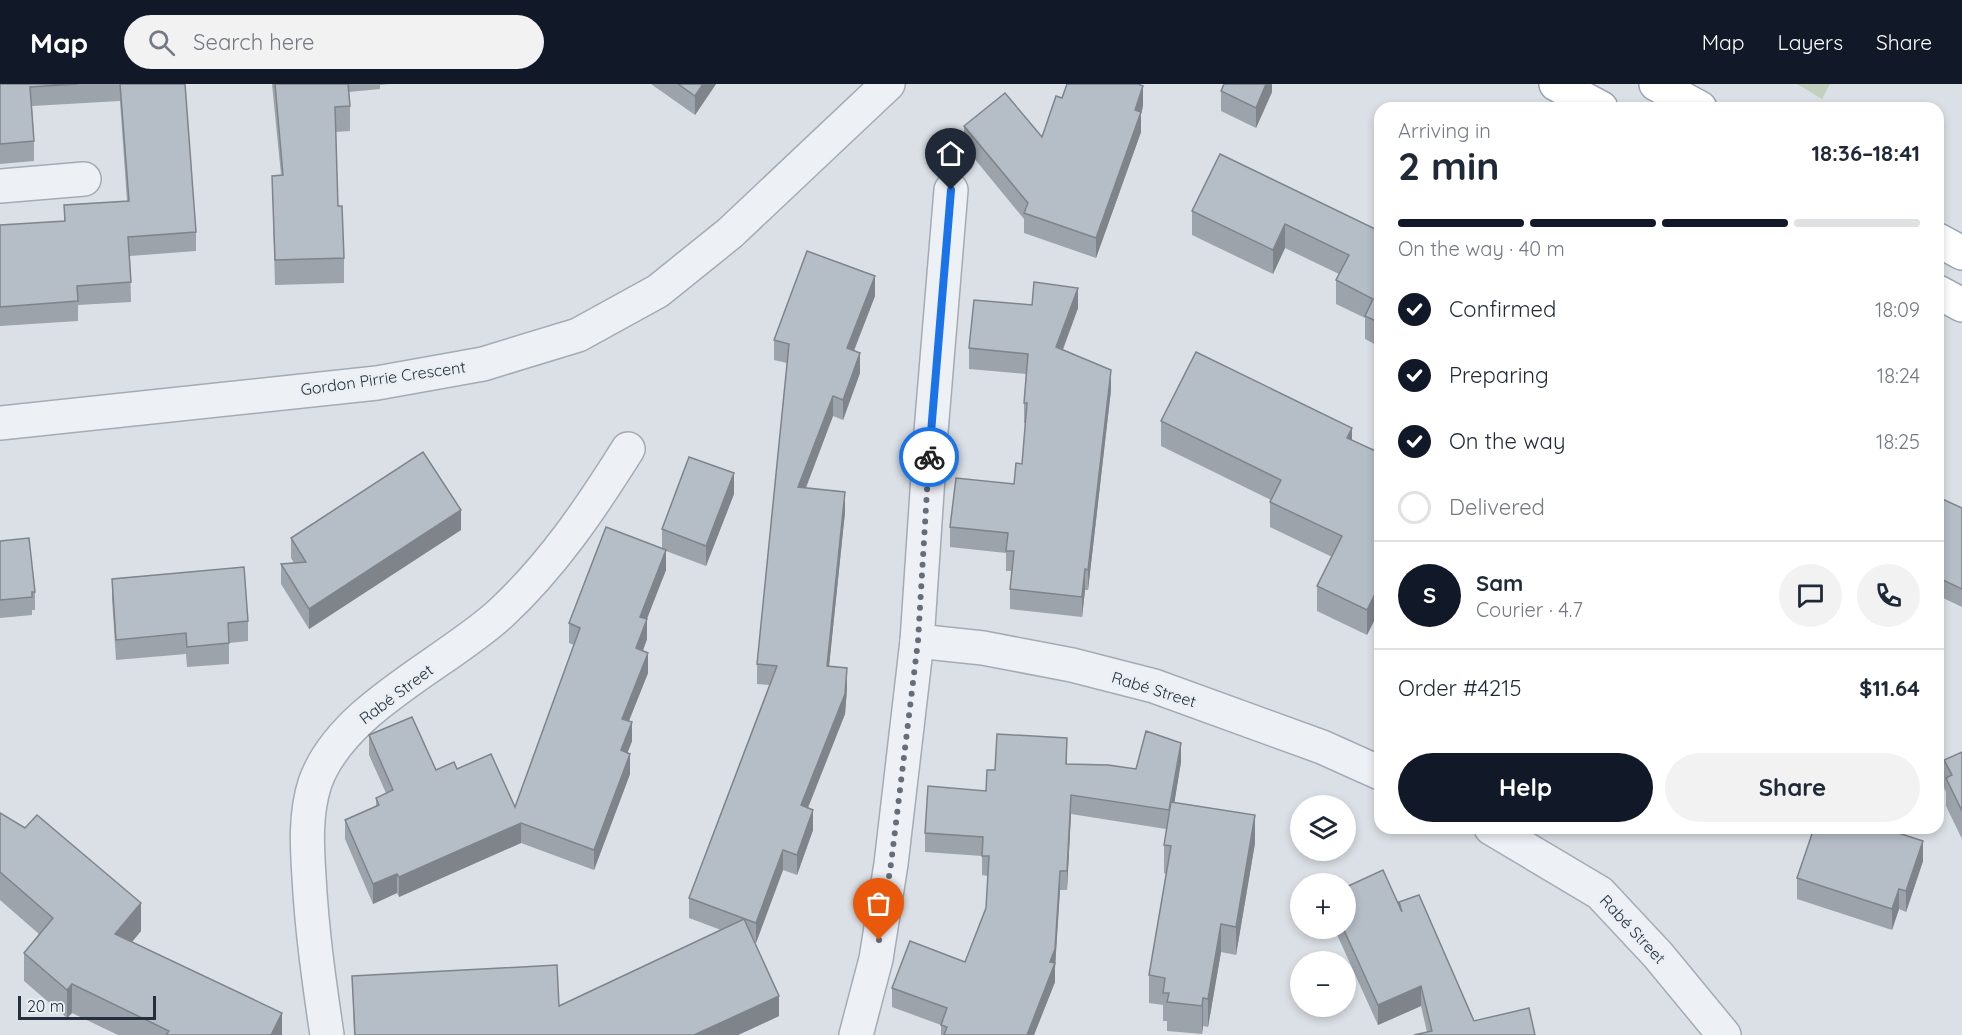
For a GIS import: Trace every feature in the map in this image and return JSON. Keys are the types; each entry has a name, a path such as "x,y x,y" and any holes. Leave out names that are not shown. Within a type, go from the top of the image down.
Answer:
{"main road":[{"path":"1556,84 1590,102"},
{"path":"1656,84 1689,102"},
{"path":"1944,243 1962,253"}],"street":[{"name":"Gordon Pirrie Crescent","path":"0,423 377,383 483,364 578,335 658,291 730,233 888,84"},
{"path":"0,186 84,178"},
{"path":"856,1035 876,959 890,874 918,641 931,432 951,190"},
{"name":"Rabé Street","path":"327,1035 312,935 306,830 315,783 330,752 355,724 387,697 430,668 499,615 538,575 587,514 628,449"},
{"name":"Rabé Street","path":"918,641 983,648 1072,665 1154,686 1322,747 1374,770"},
{"name":"Rabé Street","path":"1501,834 1600,893 1658,955 1724,1035"}],"green space":[{"path":"1797,84 1830,84 1822,99"}],"building":[{"path":"0,84 78,84 30,87 34,141 0,144"},
{"path":"120,84 185,84 196,232 128,237 131,282 77,286 78,301 0,307 0,225 65,221 64,205 129,201"},
{"path":"275,84 348,84 350,106 335,107 338,206 342,206 344,258 275,260 272,176 283,175"},
{"path":"678,84 703,84 695,96"},
{"path":"1067,84 1138,84 1143,86 1135,110 1141,112 1096,238 1024,213 1028,203 964,126 1005,93 1042,137 1056,96 1062,98"},
{"path":"1224,84 1266,84 1256,108 1221,91"},
{"path":"1220,154 1374,229 1374,320 1365,316 1373,299 1336,280 1349,255 1285,224 1273,250 1192,211"},
{"path":"807,251 875,276 847,348 860,353 843,400 833,396 798,487 845,492 827,666 847,668 845,694 801,805 813,810 797,855 783,850 756,923 689,898 777,666 757,664 789,344 774,340"},
{"path":"1034,282 1078,288 1056,347 1111,370 1088,570 1085,569 1082,597 1010,589 1014,551 1006,551 1008,533 950,527 956,478 1014,484 1016,463 1022,464 1028,354 969,348 974,300 1032,305"},
{"path":"1196,352 1352,428 1347,438 1374,450 1374,596 1367,610 1317,586 1342,536 1270,502 1281,480 1161,421"},
{"path":"423,452 461,510 309,609 281,564 306,562 291,538"},
{"path":"689,457 734,473 706,546 662,529"},
{"path":"1944,500 1962,508 1962,589 1944,580"},
{"path":"606,527 666,550 640,617 647,619 636,648 648,653 622,719 632,722 621,750 630,754 594,850 521,823 399,877 397,874 373,884 345,820 379,805 376,798 393,790 369,735 412,717 436,770 454,762 457,769 491,754 515,807 580,628 569,623"},
{"path":"29,538 35,592 32,592 32,597 0,600 0,541"},
{"path":"244,567 248,621 228,623 229,643 187,647 186,633 116,640 112,579"},
{"path":"1146,731 1181,743 1169,810 1071,795 1067,871 1060,871 1055,949 1050,962 1055,963 1027,1035 944,1035 947,1027 941,1025 947,1008 892,988 910,941 965,962 986,908 989,856 982,856 983,837 925,833 928,786 986,791 987,770 995,770 997,734 1067,738 1066,764 1108,765 1136,769"},
{"path":"1962,752 1962,811 1946,778 1952,775 1944,760"},
{"path":"1171,802 1255,815 1236,927 1221,924 1208,999 1203,998 1202,1006 1167,1002 1169,993 1163,993 1165,978 1149,975 1171,846 1164,845"},
{"path":"0,813 25,828 37,815 141,903 115,934 282,1013 271,1035 166,1035 169,1031 72,984 67,990 24,953 53,918 0,872"},
{"path":"1812,834 1901,834 1923,841 1906,891 1899,889 1892,909 1797,878"},
{"path":"1383,870 1402,912 1399,902 1419,895 1474,1021 1529,1008 1535,1035 1414,1035 1432,1031 1421,986 1378,1005 1356,957 1356,951 1353,951 1348,939 1356,939 1356,882"},
{"path":"744,919 779,996 694,1035 355,1035 352,976 557,965 559,1006"}],"way so far":[{"path":"879,940 891,864 918,641 929,457"}],"route":[{"path":"929,457 951,190"}]}
